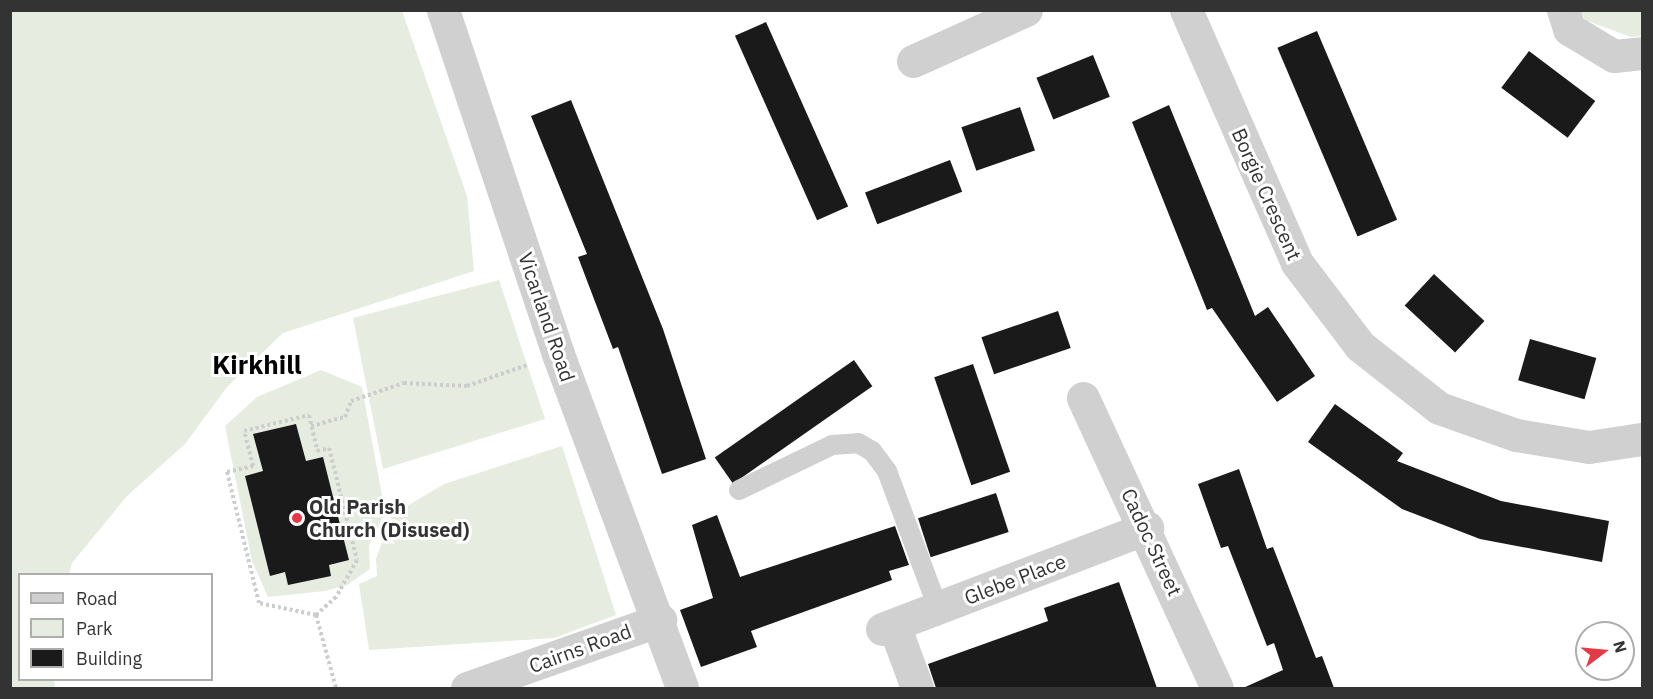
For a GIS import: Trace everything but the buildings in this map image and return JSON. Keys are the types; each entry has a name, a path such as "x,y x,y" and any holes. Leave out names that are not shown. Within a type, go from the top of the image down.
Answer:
{"street":[{"name":"Vicarland Road","path":"443,10 558,354 660,620 682,688"},
{"path":"913,61 1026,10"},
{"name":"Borgie Crescent","path":"1186,10 1297,263 1360,346 1438,408 1516,435 1589,447 1642,439"},
{"path":"1563,10 1569,29 1614,56 1642,53"},
{"name":"Cadoc Street","path":"1083,398 1147,528 1217,688"},
{"name":"Glebe Place","path":"917,688 888,627 1147,528"},
{"name":"Cairns Road","path":"467,688 660,620"}],"lane":[{"path":"739,490 832,445 858,443 872,452 887,471 938,608"}],"path":[{"path":"311,426 345,417 351,401 404,384 467,386 558,354"},
{"path":"309,415 317,451 329,448 357,560 336,597 316,615 259,603 227,472 253,466 244,431 309,415"},
{"path":"316,615 336,688"}],"green space":[{"path":"10,11 402,11 467,196 474,271 283,333 227,387 185,444 127,496 72,563 69,573 18,573 18,681 54,681 55,688 11,688"},
{"path":"1581,11 1642,11 1642,36 1631,37 1585,20"},
{"path":"499,280 545,419 383,469 353,318"},
{"path":"321,370 362,387 385,512 369,546 370,569 347,585 325,591 268,597 252,561 225,426 257,397"},
{"path":"562,446 616,615 554,638 369,650 359,584 377,576 376,559 392,515 444,484"}],"place":[{"name":"Old Parish Church (Disused)","path":"297,518"}],"district":[{"name":"Kirkhill","path":"257,365"}]}
